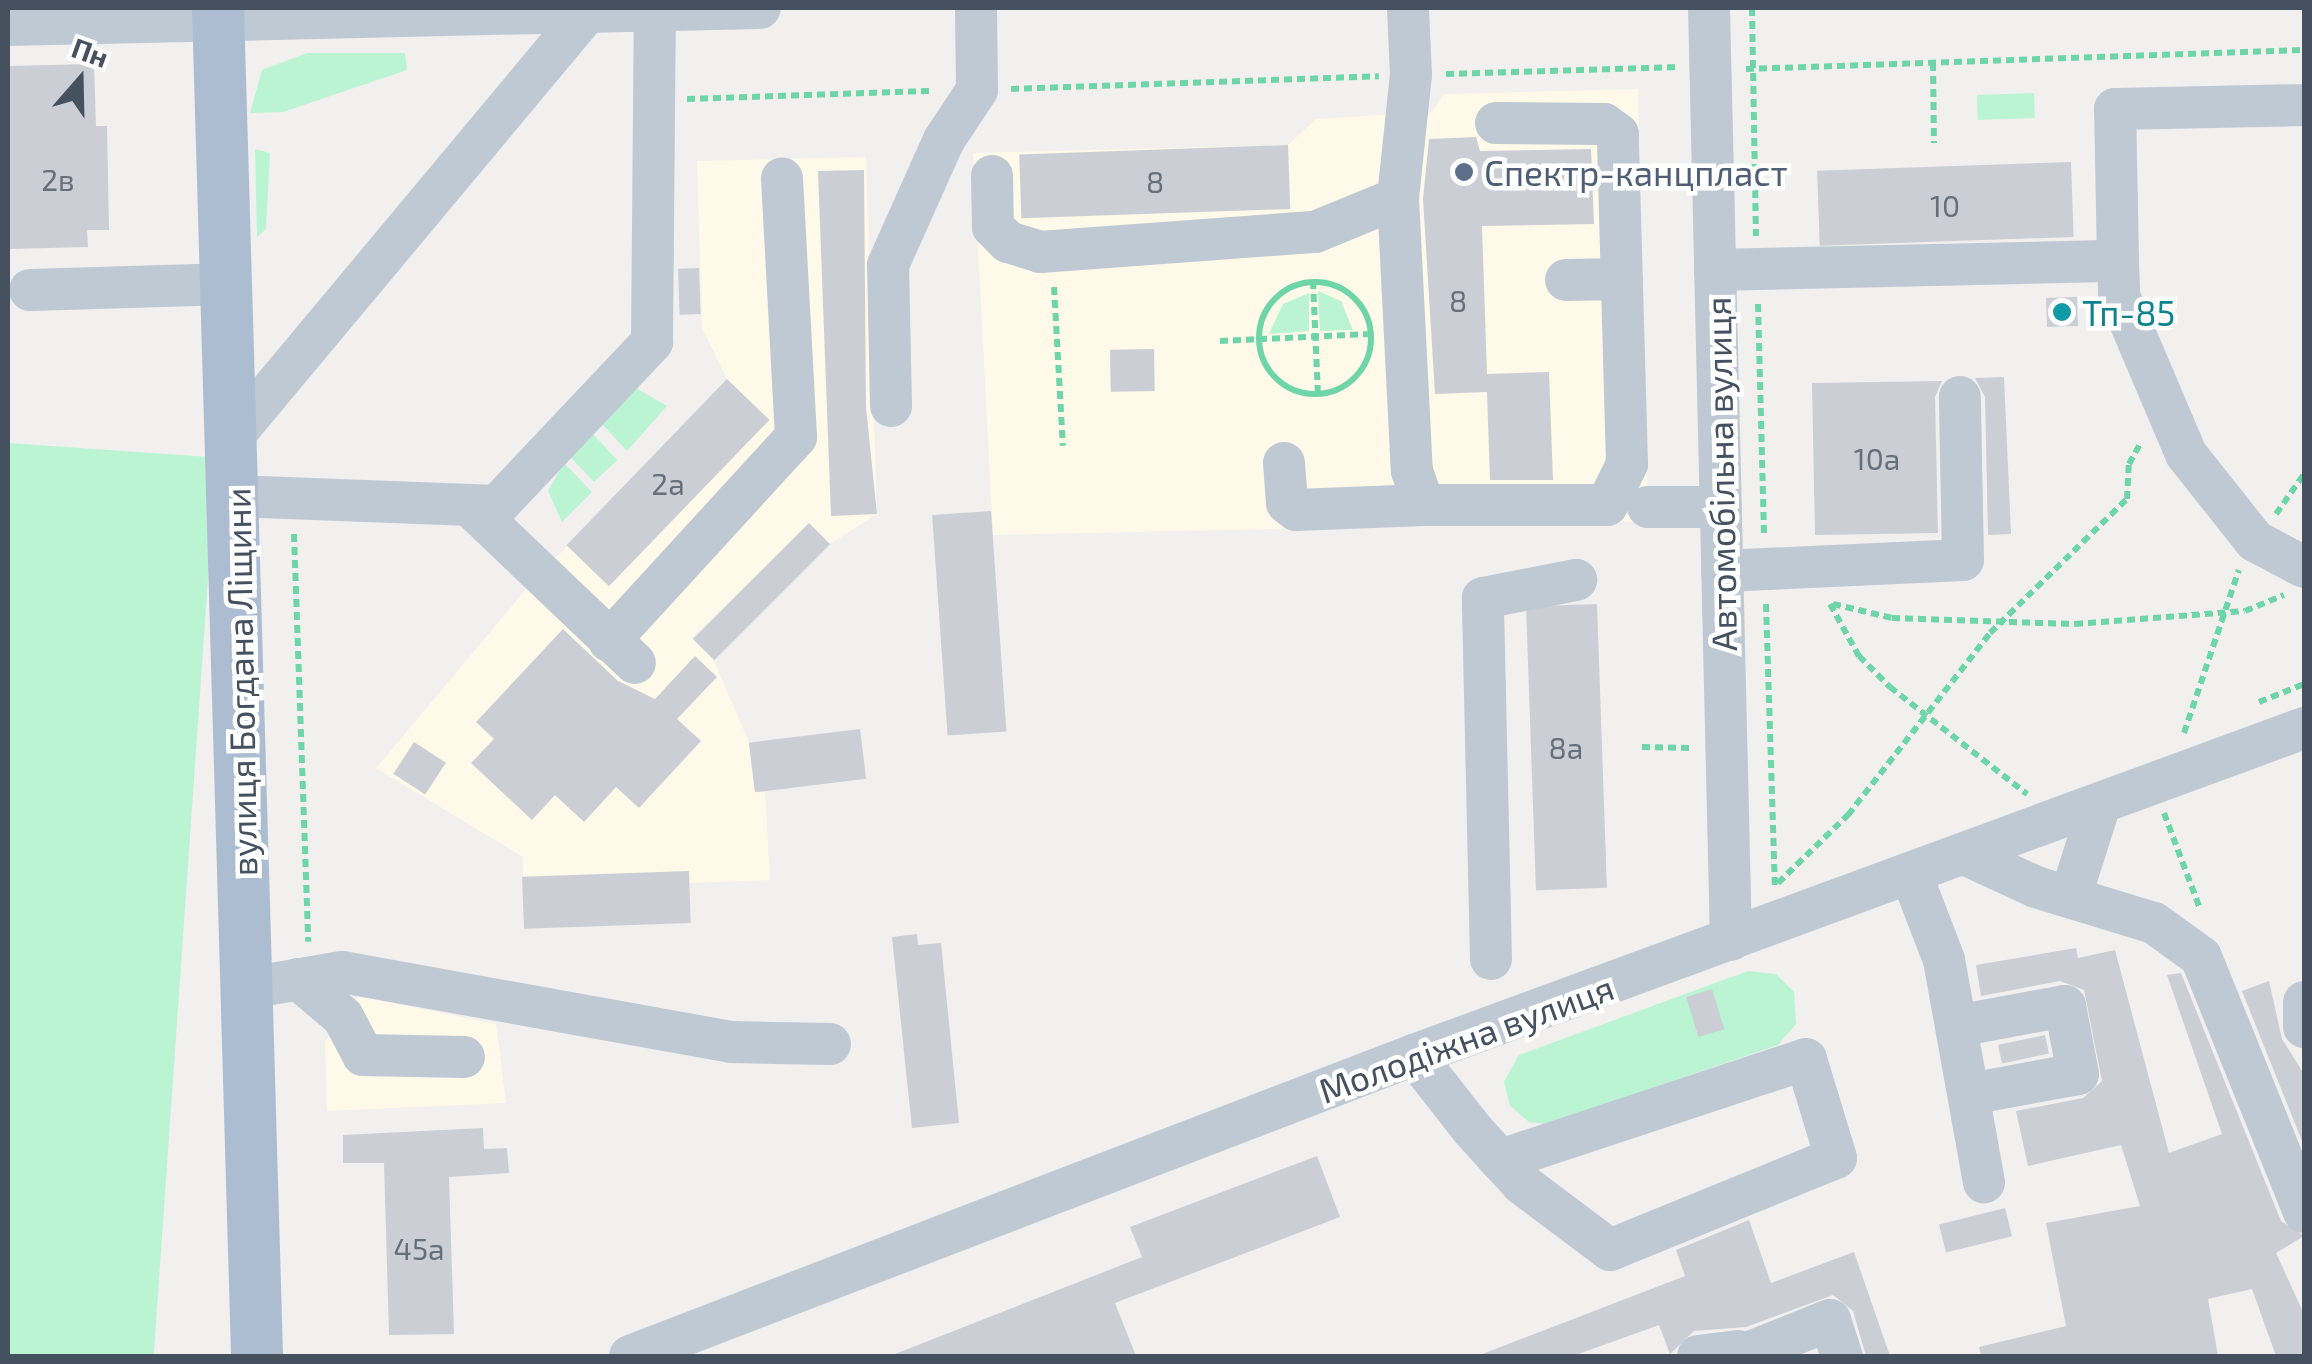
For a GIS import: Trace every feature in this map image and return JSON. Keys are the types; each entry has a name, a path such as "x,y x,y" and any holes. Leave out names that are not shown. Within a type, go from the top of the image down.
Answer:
{"main road":[{"name":"вулиця Богдана Ліщини","path":"219,14 230,284 257,1356"}],"street":[{"path":"8,25 219,14 760,8"},
{"path":"891,406 888,264 944,140 977,90 976,8"},
{"path":"1408,8 1412,76 1388,333 1412,471 1424,506"},
{"name":"Автомобільна вулиця","path":"1709,8 1710,68 1736,269 1721,507 1731,940"},
{"path":"235,496 497,506 652,342 654,10"},
{"path":"234,435 588,12"},
{"path":"2304,105 2115,109 2120,296 2164,407 2186,454 2254,541 2304,567"},
{"path":"1284,463 1287,503 1296,510 1607,505 1627,464 1618,134 1604,124 1496,123"},
{"path":"992,176 993,227 1008,242 1052,252 1315,232 1398,198"},
{"path":"469,505 622,652 796,437 782,178"},
{"path":"1736,269 2118,262"},
{"path":"1566,280 1622,279"},
{"path":"30,290 230,284"},
{"path":"1722,571 1962,560 1960,397"},
{"path":"1648,507 1721,507"},
{"path":"1490,959 1483,598 1576,580"},
{"name":"Молодіжна вулиця","path":"630,1356 1414,1056 2042,825 2100,804 2167,795 2304,728"},
{"path":"2071,895 2100,804"},
{"path":"1964,854 2154,922 2201,957 2304,1212"},
{"path":"1911,874 1944,960 1984,1182"},
{"path":"248,988 342,972 731,1042 830,1044"},
{"path":"304,979 343,1017 364,1054 464,1057"},
{"path":"2304,1002 2304,1027"},
{"path":"1957,1026 2065,1006 2078,1074 1969,1094"},
{"path":"1414,1056 1500,1160 1610,1250 1836,1158 1806,1060 1500,1160"},
{"path":"1725,1355 1830,1320 1842,1356"}],"path":[{"path":"1752,8 1752,69 1736,269 1765,569 1775,888 1926,720 1948,681 2004,619 2126,499 2129,464 2164,407"},
{"path":"652,100 2304,50"},
{"path":"1933,63 1934,143"},
{"path":"1052,252 1063,446"},
{"path":"1258,340 1273,299 1314,281 1346,291 1388,333"},
{"path":"1314,281 1318,394"},
{"path":"1220,341 1388,333"},
{"path":"1258,340 1284,385 1318,394 1357,376 1388,333"},
{"path":"2206,924 2167,795 2221,612 2254,541 2304,474"},
{"path":"292,498 304,979"},
{"path":"1765,569 1829,603 1892,618 2090,623 2245,611 2304,588"},
{"path":"1829,603 1859,656 1926,720 2028,794 2042,825"},
{"path":"1642,747 1727,749"}],"shaded area":[{"path":"1638,89 1648,521 993,535 973,153 1288,145 1316,119 1432,112 1444,94"},
{"path":"866,157 877,514 830,544 809,523 692,638 713,659 749,742 756,792 765,791 770,880 690,883 691,923 523,928 523,857 376,768 528,587 727,379 702,328 697,161"},
{"path":"358,996 496,1024 506,1103 327,1111 325,1042"}],"green space":[{"path":"307,53 405,53 407,70 283,112 250,113 262,70"},
{"path":"2034,93 2035,118 1978,120 1977,95"},
{"path":"255,149 270,153 266,229 257,237"},
{"path":"1318,291 1341,301 1353,330 1320,331"},
{"path":"1309,293 1309,331 1269,334 1283,304"},
{"path":"634,387 667,406 627,451 600,422"},
{"path":"592,433 617,460 594,482 569,455"},
{"path":"8,443 216,458 154,1356 8,1356"},
{"path":"564,463 592,492 562,522 548,491"},
{"path":"1748,971 1776,974 1794,992 1796,1024 1778,1045 1547,1124 1529,1122 1510,1106 1504,1082 1519,1055"}],"building":[{"path":"94,64 96,126 107,126 109,230 87,230 88,247 8,249 8,66"},
{"path":"1476,137 1480,151 1591,149 1594,224 1482,226 1487,374 1549,372 1553,480 1490,480 1487,392 1435,394 1423,199 1429,139"},
{"path":"1288,145 1290,209 1021,218 1019,154"},
{"path":"2071,162 2074,237 1820,246 1817,171"},
{"path":"864,170 866,407 877,514 831,516 818,171"},
{"path":"699,268 701,314 680,315 678,269"},
{"name":"Тп-85","path":"2077,297 2078,326 2047,327 2046,298"},
{"path":"1154,349 1155,391 1111,392 1110,350"},
{"path":"2004,377 2011,534 1988,535 1985,397 1975,378"},
{"path":"727,379 769,420 609,586 567,545"},
{"path":"1942,381 1935,397 1938,533 1815,535 1812,383"},
{"path":"991,511 1006,731 948,736 932,515"},
{"path":"809,523 830,544 714,660 693,639"},
{"path":"1597,604 1607,888 1536,890 1526,606"},
{"path":"563,629 618,681 655,699 695,656 717,677 677,719 701,741 639,808 616,787 584,822 555,795 532,820 471,763 494,739 476,722"},
{"path":"860,729 866,779 755,792 749,743"},
{"path":"414,742 446,763 425,795 393,774"},
{"path":"689,871 691,923 524,929 522,877"},
{"path":"917,934 918,945 941,943 959,1123 912,1128 892,937"},
{"path":"2076,948 2078,958 2115,950 2169,1153 2222,1134 2167,975 2181,973 2281,1221 2304,1236 2276,1253 2304,1314 2304,1356 2276,1356 2252,1289 2208,1299 2218,1356 1981,1356 1979,1347 2066,1326 2046,1223 2140,1206 2121,1145 2028,1166 2016,1111 2083,1098 2102,1081 2084,990 2060,981 1981,996 1976,965"},
{"path":"2269,981 2282,1039 2304,1074 2304,1146 2242,991"},
{"path":"1712,989 1724,1029 1698,1037 1686,997"},
{"path":"2045,1035 2049,1054 2002,1064 1998,1045"},
{"path":"483,1128 484,1149 507,1148 509,1173 449,1177 454,1334 389,1335 384,1163 343,1163 343,1135"},
{"path":"1317,1156 1340,1217 1115,1303 1136,1356 890,1356 1142,1257 1130,1227"},
{"path":"2005,1208 2012,1236 1946,1253 1939,1224"},
{"path":"1749,1220 1771,1283 1854,1252 1890,1356 1866,1356 1853,1311 1833,1295 1746,1327 1694,1331 1670,1354 1659,1325 1573,1356 1477,1356 1685,1276 1676,1250"}],"place":[{"name":"Спектр-канцпласт","path":"1464,172"},
{"name":"Тп-85","path":"2062,312"}]}
